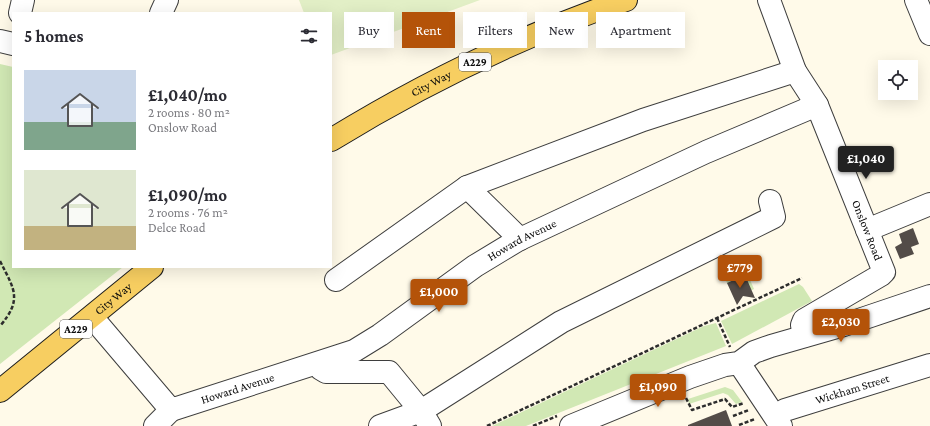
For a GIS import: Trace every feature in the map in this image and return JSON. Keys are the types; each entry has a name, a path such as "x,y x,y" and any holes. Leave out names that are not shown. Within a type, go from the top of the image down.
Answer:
{"main road":[{"name":"City Way","path":"332,139 441,78 508,46 600,4 626,0"},
{"name":"City Way","path":"0,391 151,268"}],"street":[{"path":"20,12 23,0"},
{"path":"161,12 167,0"},
{"name":"Onslow Road","path":"769,0 795,71 817,105 884,273 804,320 802,325 804,336"},
{"path":"916,0 930,34"},
{"path":"0,41 12,44"},
{"path":"336,280 467,187 643,120 795,71"},
{"name":"Howard Avenue","path":"171,410 318,364 364,346 476,266 520,239 706,152 817,105"},
{"path":"467,187 520,239"},
{"path":"380,426 425,418 560,322 774,217 770,201"},
{"path":"867,230 930,204"},
{"path":"733,350 758,351 930,296"},
{"path":"92,317 171,410 155,426"},
{"path":"733,350 772,420"},
{"path":"580,424 690,377 725,366 733,350"},
{"path":"318,364 321,369 326,372 388,372 425,418"},
{"name":"Wickham Street","path":"772,420 785,410 930,365"}],"path":[{"path":"0,261 16,297 12,310 0,326"},
{"path":"486,426 802,278"},
{"path":"717,318 733,350"},
{"path":"681,399 688,393"},
{"path":"685,396 692,410 725,399 732,407 746,401"},
{"path":"733,416 752,408 742,397"},
{"path":"739,425 758,416 772,420"}],"green space":[{"path":"299,0 480,0 447,12 402,12 402,29 394,32 394,12 344,12 344,48 350,48 332,55 332,12 304,12"},
{"path":"0,64 12,67 12,268 122,268 0,364"},
{"path":"739,255 754,289 752,290 727,283 719,264"},
{"path":"799,284 803,287 812,301 732,344 721,321"},
{"path":"716,323 726,346 526,426 492,426 704,326"},
{"path":"725,387 733,390 742,402 736,404 728,395 723,393 689,404 688,399"}],"building":[{"path":"913,228 919,244 911,247 914,254 900,259 895,247 902,243 899,234"},
{"path":"745,275 755,298 743,296 737,305 727,283"},
{"path":"726,410 732,426 688,426 688,425"}]}
